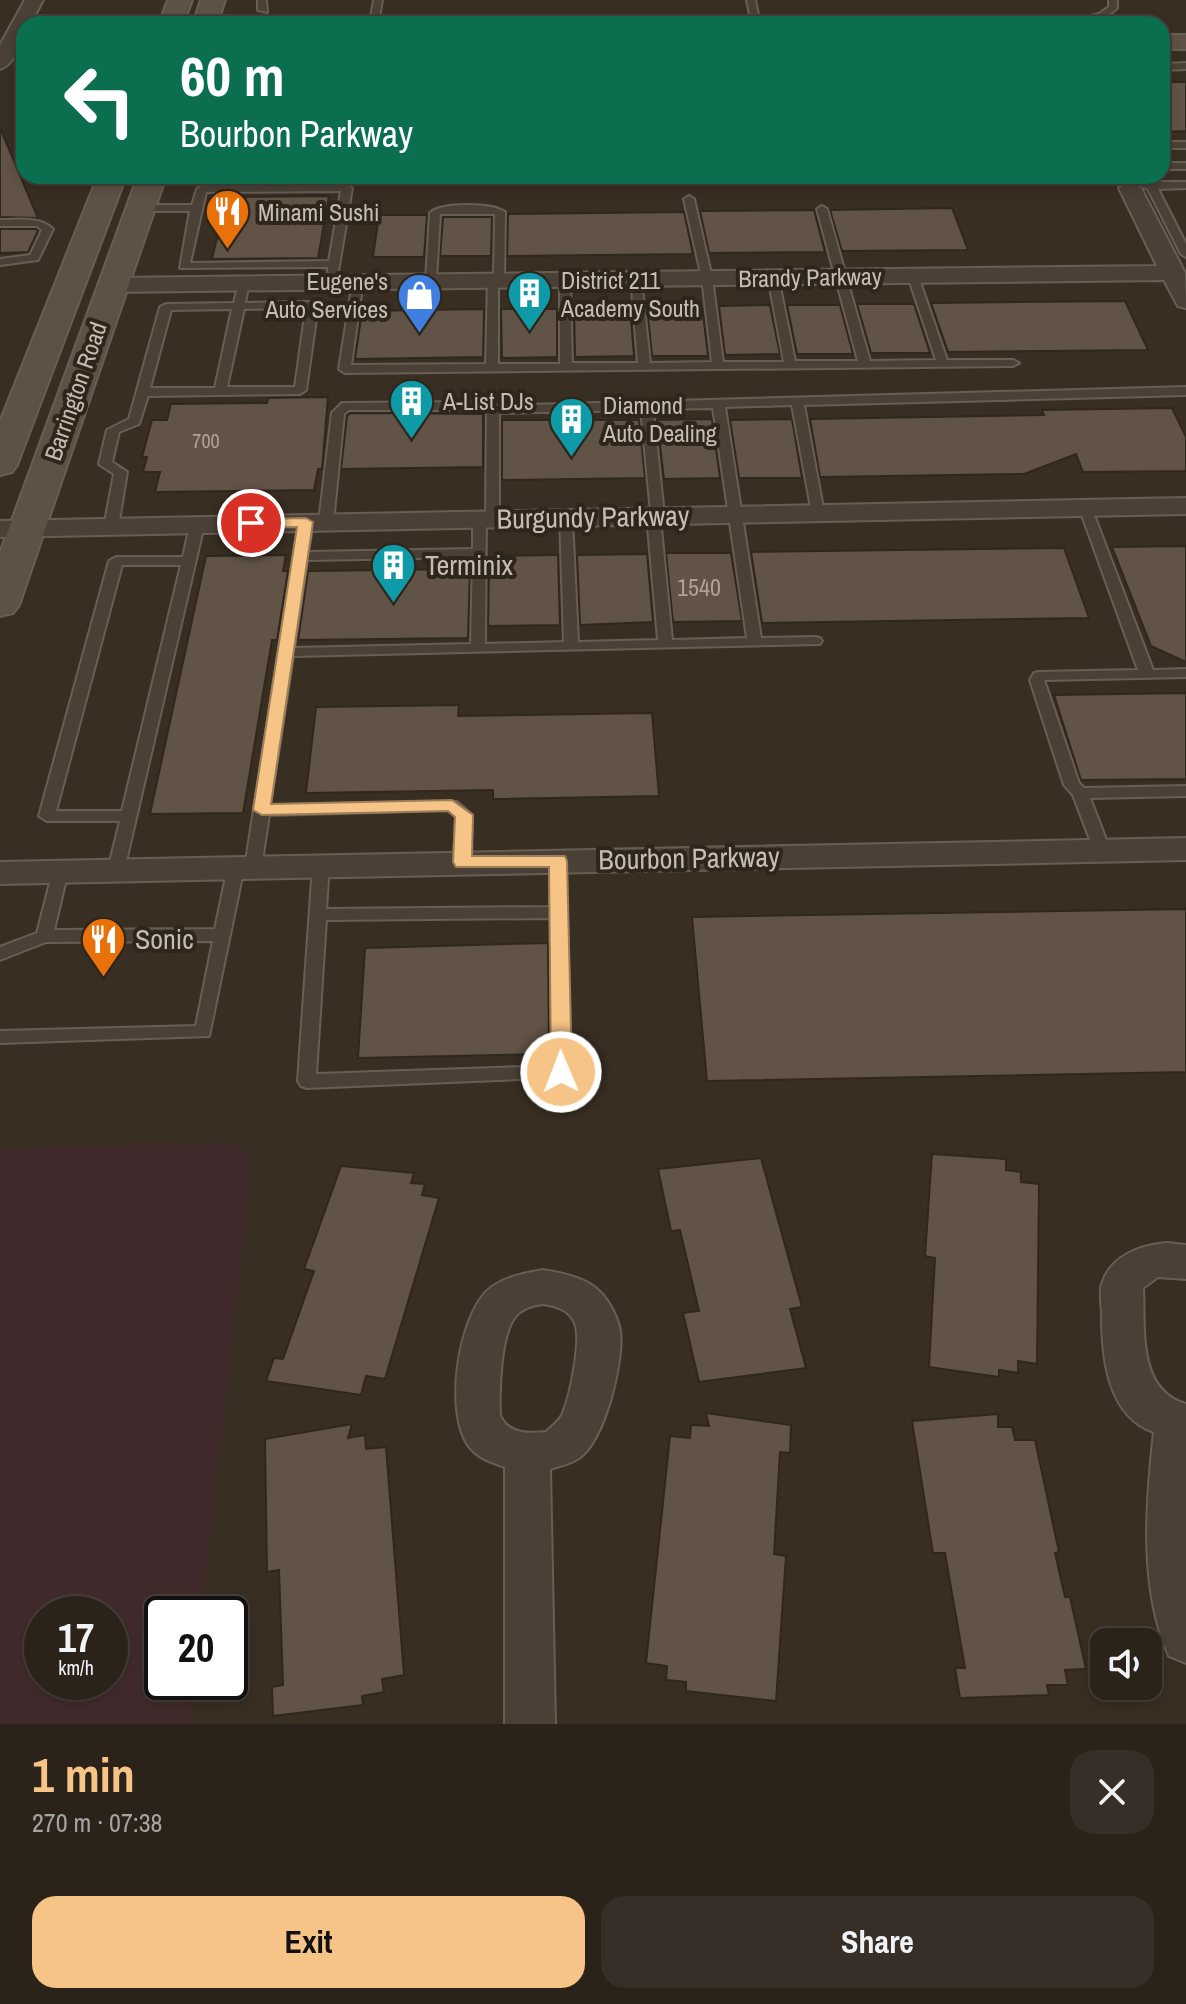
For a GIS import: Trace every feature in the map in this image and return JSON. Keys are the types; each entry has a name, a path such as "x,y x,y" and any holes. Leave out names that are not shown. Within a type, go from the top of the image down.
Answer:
{"main road":[{"name":"Barrington Road","path":"0,465 109,184"},
{"name":"Barrington Road","path":"0,605 14,529 112,285 149,184"}],"street":[{"path":"7,56 16,37"},
{"path":"1140,187 1182,267 1186,301"},
{"name":"Brandy Parkway","path":"112,285 201,274 244,282 333,273 358,281 913,276 1182,267"},
{"name":"Burgundy Parkway","path":"14,529 1186,506"},
{"name":"Bourbon Parkway","path":"0,873 1186,849"},
{"path":"1186,1262 1157,1259 1141,1264 1129,1273 1122,1285 1126,1371 1131,1387 1158,1414 1182,1422 1170,1548 1174,1593 1186,1640"},
{"path":"527,1453 530,1724"}],"lane":[{"path":"1102,16 1113,8 1113,0"},
{"path":"1140,187 1186,185"},
{"path":"347,188 333,273 201,274 184,266 196,208 202,189 347,188"},
{"path":"689,199 707,278 718,366"},
{"path":"139,208 196,208"},
{"path":"431,280 435,213 440,209 500,212 492,368"},
{"path":"822,209 865,364"},
{"path":"0,223 39,223 48,229 34,258 0,262"},
{"path":"913,276 943,364"},
{"path":"773,277 790,365"},
{"path":"565,279 566,367"},
{"path":"636,279 644,366"},
{"path":"358,281 345,369 1013,363"},
{"path":"220,391 244,282"},
{"path":"111,527 121,472 105,464 113,430 135,421 166,307 312,305 300,390 143,392"},
{"path":"0,1037 203,1032 222,935 262,810 300,556 316,522 338,413 346,406 478,406 493,410 1186,391"},
{"path":"798,403 818,513"},
{"path":"719,405 755,642"},
{"path":"647,407 665,644"},
{"path":"478,648 479,553 486,519 493,410"},
{"path":"1085,507 1147,674"},
{"path":"566,517 571,646"},
{"path":"116,870 197,525"},
{"path":"300,556 479,553"},
{"path":"129,816 47,816 116,561 188,561"},
{"path":"286,652 815,641"},
{"path":"1102,850 1080,793 1072,785 1037,680 1039,676 1186,673"},
{"path":"1080,793 1186,791"},
{"path":"262,810 452,805 464,815 462,862"},
{"path":"321,865 307,1081 561,1072 558,861"},
{"path":"44,936 60,871"},
{"path":"318,915 559,912"},
{"path":"0,954 44,936 222,935"}],"shaded area":[{"path":"234,1143 253,1157 203,1596 144,1596 144,1700 191,1700 188,1724 0,1724 0,1148"}],"building":[{"path":"1170,82 1186,82 1186,131 1170,132"},
{"path":"0,128 16,166 16,184 24,184 38,218 0,217"},
{"path":"329,196 318,258 212,259 227,197"},
{"path":"952,208 968,250 842,251 830,210"},
{"path":"814,210 825,252 709,253 700,211"},
{"path":"684,212 693,254 507,256 508,214"},
{"path":"379,215 427,215 424,257 373,257"},
{"path":"443,217 492,217 491,256 440,256"},
{"path":"0,229 38,231 28,252 0,253"},
{"path":"1125,301 1148,350 948,352 931,303"},
{"path":"857,304 914,304 930,353 871,353"},
{"path":"770,305 780,354 725,355 719,306"},
{"path":"787,305 840,305 853,354 797,354"},
{"path":"702,306 708,356 652,356 647,307"},
{"path":"630,307 634,356 575,357 574,308"},
{"name":"Eugene's Auto Services","path":"484,309 483,357 355,359 362,311"},
{"name":"District 211 Academy South","path":"501,309 557,309 557,357 502,358"},
{"path":"328,397 322,469 318,469 314,490 155,492 160,472 143,472 147,457 142,457 152,420 167,420 171,404 267,403 268,398"},
{"path":"1172,408 1186,437 1186,471 1083,472 1076,454 1024,474 820,477 810,419 1044,415 1042,410"},
{"name":"A-List DJs","path":"350,413 483,414 483,467 341,469 347,416"},
{"path":"712,419 720,478 664,479 657,420"},
{"path":"792,419 802,478 739,478 730,420"},
{"name":"Diamond Auto Dealing","path":"502,420 639,420 645,478 502,480"},
{"path":"1186,546 1186,662 1151,646 1112,547"},
{"path":"1064,548 1089,618 762,623 751,552"},
{"path":"666,553 731,553 742,621 673,622"},
{"path":"647,554 653,622 580,625 577,555"},
{"path":"286,555 283,571 288,571 277,640 272,640 243,813 150,814 206,556"},
{"path":"558,555 560,625 488,626 489,569 494,569 494,556"},
{"name":"Terminix","path":"470,569 468,638 298,640 308,571"},
{"path":"1186,693 1186,779 1081,780 1054,695"},
{"path":"459,705 458,716 652,713 659,796 493,799 493,790 306,793 316,707"},
{"path":"1186,909 1186,1072 707,1081 692,917"},
{"path":"548,943 549,1054 358,1058 365,948"},
{"path":"932,1154 1006,1159 1006,1170 1021,1172 1021,1182 1039,1184 1037,1364 1018,1361 1018,1373 999,1370 999,1377 929,1367 935,1258 925,1256"},
{"path":"761,1158 802,1307 790,1309 806,1368 699,1382 683,1313 699,1311 680,1230 671,1231 658,1169"},
{"path":"341,1166 414,1173 411,1183 425,1184 422,1195 439,1198 385,1379 366,1376 361,1395 266,1381 274,1358 283,1359 314,1271 304,1269"},
{"path":"706,1413 791,1425 790,1453 780,1452 774,1554 786,1556 776,1701 686,1691 686,1682 666,1680 667,1666 646,1663 670,1436 690,1438 691,1425 709,1426"},
{"path":"998,1414 998,1427 1012,1427 1015,1440 1035,1440 1059,1552 1055,1553 1065,1597 1070,1597 1086,1669 1065,1670 1068,1685 1047,1685 1049,1695 960,1698 955,1668 965,1668 945,1553 933,1553 912,1421"},
{"path":"352,1424 348,1438 365,1435 366,1449 386,1447 404,1675 382,1679 384,1692 362,1696 363,1705 273,1716 272,1687 283,1685 279,1570 267,1572 265,1439"}],"place":[{"name":"Minami Sushi","path":"227,251"},
{"name":"District 211 Academy South","path":"530,333"},
{"name":"Eugene's Auto Services","path":"419,334"},
{"name":"A-List DJs","path":"412,440"},
{"name":"Diamond Auto Dealing","path":"572,458"},
{"name":"Terminix","path":"394,604"},
{"name":"Sonic","path":"104,978"}],"route":[{"path":"251,523 306,522 262,810 452,805 464,815 462,862 558,861 561,1072"}]}
